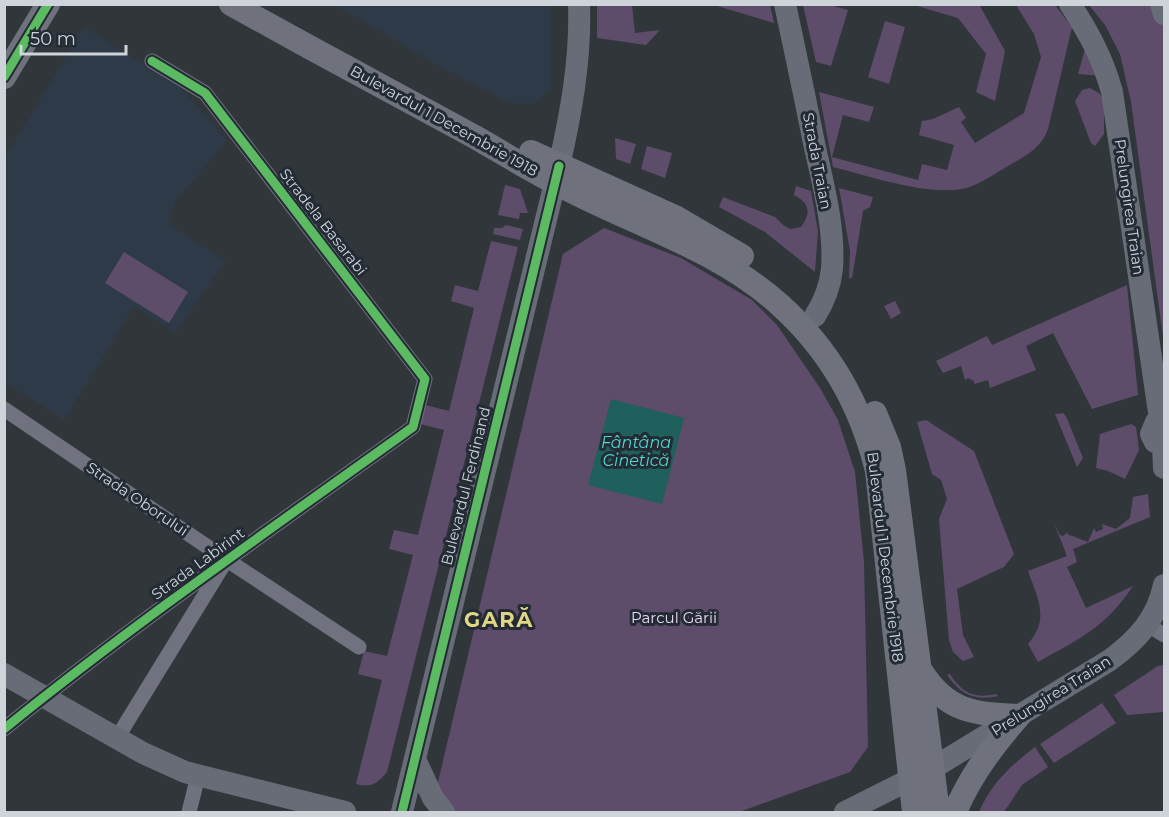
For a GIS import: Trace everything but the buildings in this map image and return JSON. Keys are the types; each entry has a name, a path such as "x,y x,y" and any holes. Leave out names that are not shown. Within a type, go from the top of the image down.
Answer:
{"main road":[{"name":"Bulevardul 1 Decembrie 1918","path":"231,4 557,174 702,253 744,277 766,293 805,329 843,383 860,415 870,441 877,471 914,813"},
{"name":"Bulevardul 1 Decembrie 1918","path":"257,4 506,140 557,174 677,218 751,262 815,316 855,376 884,432 889,447 921,670 938,813"},
{"path":"4,77 46,7"},
{"path":"921,670 938,694 959,707 982,715 1019,716"},
{"path":"955,813 985,758 1019,716"}],"street":[{"name":"Bulevardul Ferdinand","path":"402,813 545,230 573,103 579,39 579,4"},
{"name":"Strada Traian","path":"785,4 821,175 831,235 832,270 828,291 824,303 815,316"},
{"name":"Prelungirea Traian","path":"1070,4 1097,47 1106,67 1112,92 1162,419 1153,425 1152,434 1164,454"},
{"path":"1161,4 1164,14"},
{"name":"Stradela Basarabi","path":"152,61 205,93 425,379 413,427"},
{"name":"Strada Oborului","path":"4,410 359,647"},
{"name":"Strada Labirint","path":"4,729 44,696 227,560 413,427"},
{"path":"117,738 227,560"},
{"name":"Prelungirea Traian","path":"845,813 933,768 1110,660 1136,639 1156,630 1156,612 1164,585"},
{"path":"4,674 170,766 198,776 345,813"},
{"path":"415,759 433,798 444,813"},
{"path":"189,813 198,776"}],"shaded area":[{"path":"336,5 551,5 551,89 533,104 509,103 426,59"},
{"path":"84,27 179,86 227,140 175,202 168,223 225,261 175,333 134,306 64,420 5,382 4,159"}],"green space":[{"path":"597,5 632,5 635,33 660,30 646,45 597,38"},
{"path":"714,5 770,5 774,23"},
{"path":"803,5 830,5 848,10 831,66 816,62"},
{"path":"914,5 980,6 1005,51 995,101 976,92 986,54 958,18"},
{"path":"1016,5 1055,5 1072,27 1048,129 1037,147 982,182 958,190 923,189 833,167 819,92 874,107 869,122 843,115 832,157 918,180 922,164 947,170 954,145 919,135 922,121 933,119 959,107 966,118 961,122 975,143 1024,113 1041,57 1034,34"},
{"path":"1089,5 1164,5 1164,344 1131,102 1120,54 1105,25"},
{"path":"885,21 905,27 889,84 868,77"},
{"path":"1085,49 1102,76 1078,74"},
{"path":"1090,88 1099,93 1104,100 1104,134 1095,146 1091,143 1075,101 1082,90"},
{"path":"615,138 636,144 630,164 616,159"},
{"path":"647,146 672,153 665,178 641,169"},
{"path":"505,185 520,189 528,213 520,213 519,219 498,215"},
{"path":"796,186 811,191 818,231 815,272 765,232 719,207 723,197 775,217 790,229 801,227 808,212 803,201 794,195"},
{"path":"839,188 873,197 870,207 863,211 852,278 849,278 850,251"},
{"path":"506,225 523,229 520,240 493,234 494,228 502,228"},
{"name":"Parcul Gării","path":"604,228 681,258 752,300 777,325 820,388 838,420 855,472 864,562 868,747 850,772 739,812 455,812 443,801 438,782 563,254"},
{"path":"491,241 518,247 387,772 373,784 366,786 356,784 382,680 358,674 364,651 387,656 413,555 389,549 394,530 418,535 444,430 420,424 425,405 449,411 474,308 451,301 455,285 478,291"},
{"path":"124,252 188,292 169,323 105,283"},
{"path":"1127,285 1138,395 1092,409 1053,333 1026,346 1036,370 990,388 988,380 974,384 974,381 968,378 965,380 961,366 943,373 936,361 987,336 992,345"},
{"path":"895,301 901,313 891,319 884,306"},
{"path":"1063,413 1083,458 1077,467 1055,414"},
{"path":"926,420 974,451 1014,554 1004,567 957,589 963,635 974,657 963,661 953,652 949,640 939,519 947,499 941,480 932,474 917,422"},
{"path":"1131,424 1136,427 1139,450 1125,479 1096,468 1100,434"},
{"path":"1148,494 1150,517 1073,549 1077,562 1067,567 1086,608 1133,586 1113,612 1091,631 1038,662 1028,644 1039,626 1040,609 1028,571 1067,556 1054,523 1060,535 1063,536 1068,532 1067,534 1088,542 1094,528 1096,532 1103,529 1102,524 1116,529 1130,518 1133,497"},
{"path":"1164,665 1164,712 1127,715 1114,695 1158,666"},
{"path":"950,674 959,686 969,693 998,696 982,698 969,695 952,682 947,675"},
{"path":"1102,703 1116,723 1054,763 1040,744"},
{"path":"1035,747 1048,767 1022,785 1004,812 979,812 989,793 1002,776"}],"water":[{"name":"Fântâna Cinetică","path":"611,399 684,418 662,504 588,485"}],"cycle path":[{"path":"4,77 48,4"},
{"path":"4,729 155,613 413,427 425,379 205,93 152,61"},
{"path":"402,812 559,166"}],"district":[{"name":"GARĂ","path":"499,620"}]}
